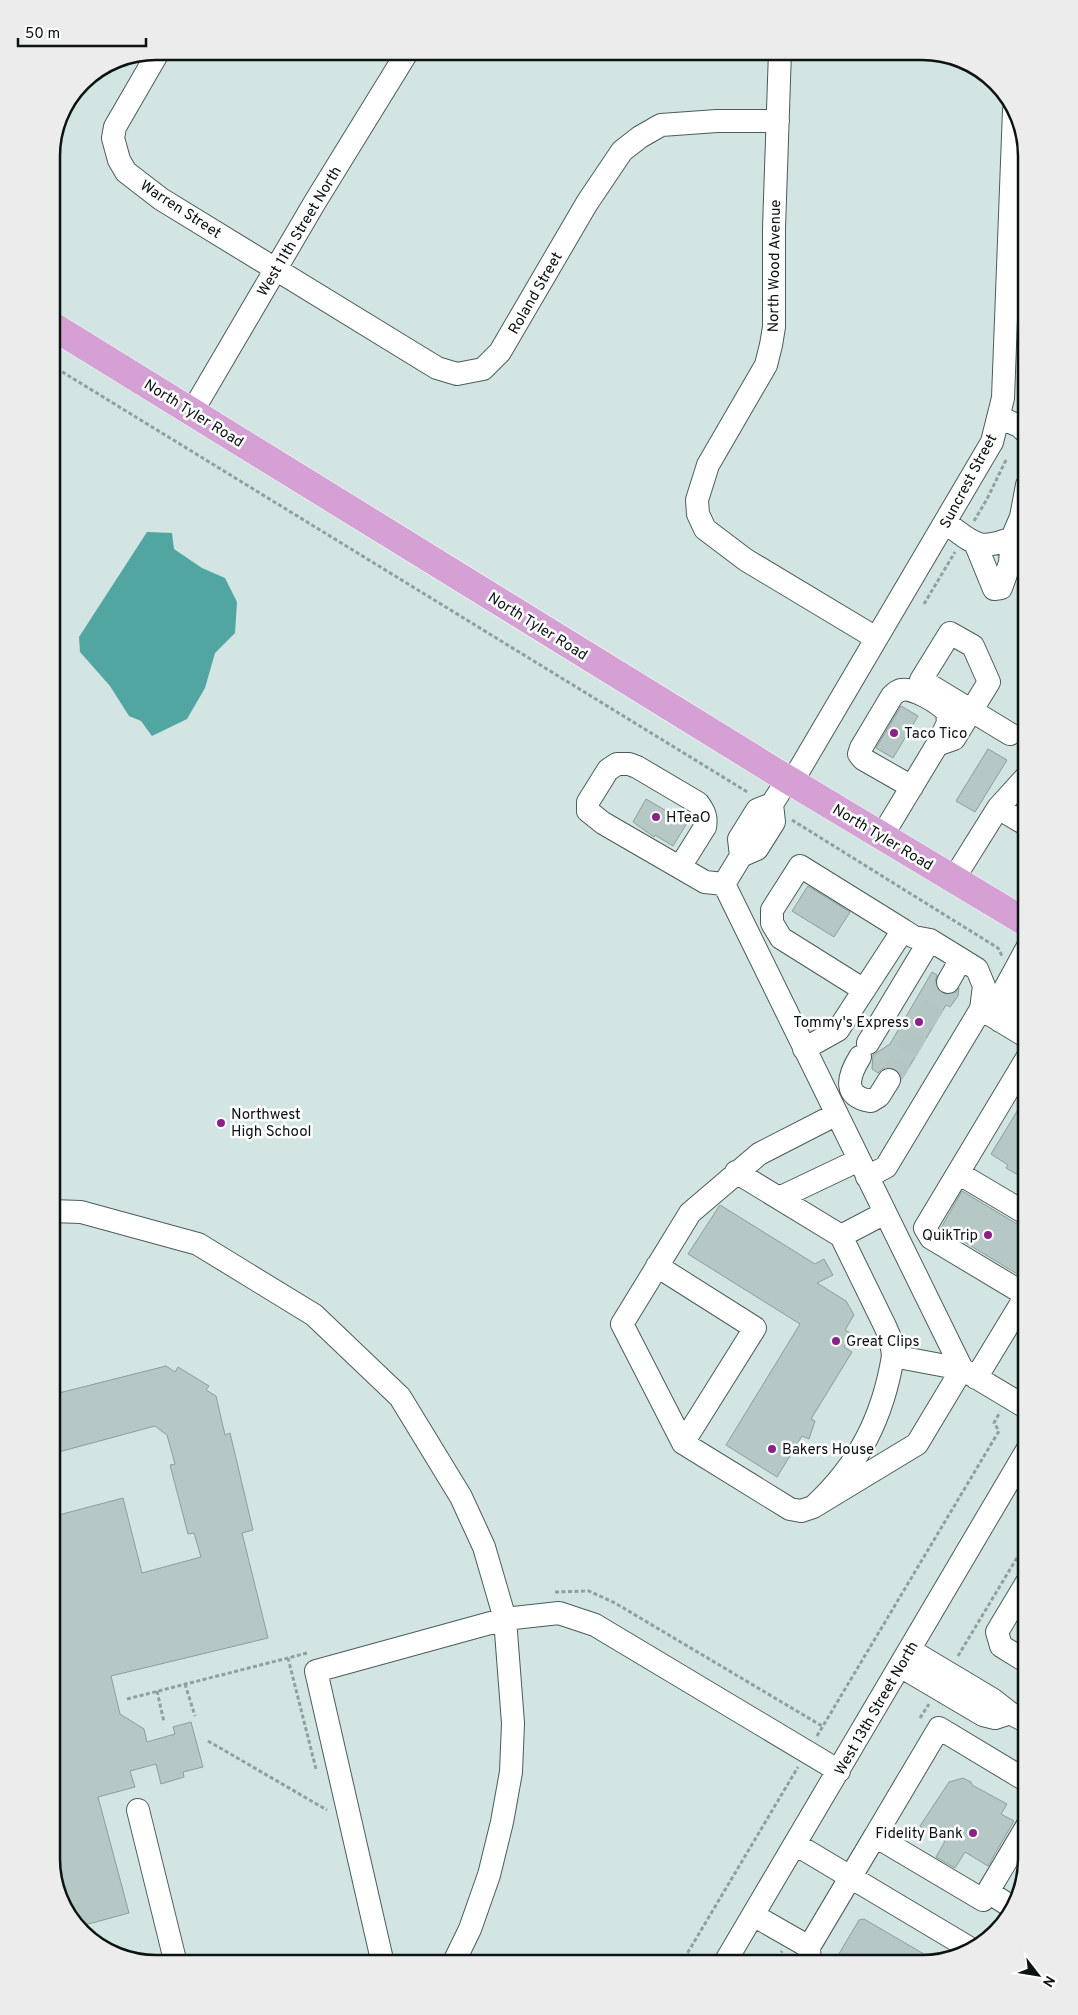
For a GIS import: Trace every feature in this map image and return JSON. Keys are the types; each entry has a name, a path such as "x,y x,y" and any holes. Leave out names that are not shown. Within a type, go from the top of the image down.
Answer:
{"main road":[{"name":"North Tyler Road","path":"60,331 790,781 953,880 1018,917"}],"street":[{"name":"Warren Street","path":"154,60 115,127 113,138 119,160 126,172 161,199 275,270"},
{"name":"West 11th Street North","path":"192,412 275,270 403,60"},
{"name":"North Wood Avenue","path":"780,60 774,228 774,327 772,345 766,364 708,465 697,500 698,514 705,528 746,560 876,638"},
{"name":"Roland Street","path":"275,270 437,368 457,374 483,369 500,352 587,203 622,151 640,137 661,125 718,121 778,121"},
{"name":"Suncrest Street","path":"724,884 741,856 757,849 774,822 771,806 790,781 946,523 992,442 1003,398 1013,127"},
{"path":"999,418 1018,426"},
{"path":"946,523 976,545 994,589 1001,588 1010,563 1012,538 1018,524"},
{"path":"976,545 994,545 1012,538"},
{"path":"882,836 938,745 948,723 947,712 914,691 902,690 892,696 859,754 863,759 912,787"},
{"path":"938,745 954,739 971,711 1010,734"},
{"path":"680,867 705,827 707,820 704,810 698,803 629,764 618,764 608,770 588,802 588,811 603,823 705,882 724,884 885,1213 969,1373"},
{"path":"953,880 998,808 1018,786"},
{"path":"998,808 1018,820"},
{"path":"778,1198 863,1168 886,1167 981,1009 984,986 977,969 930,940 914,937 800,866 772,910 772,923 781,938 864,990"},
{"path":"804,1049 838,1030 903,930"},
{"path":"756,950 781,938"},
{"path":"889,1080 879,1096 871,1101 860,1100 851,1090 852,1070 930,940"},
{"path":"948,982 961,959"},
{"path":"1000,1021 1002,994 1018,965"},
{"path":"1000,1021 1018,1007"},
{"path":"981,1009 1018,1031"},
{"path":"1018,1073 925,1228 930,1238 1018,1289"},
{"path":"837,1114 759,1154 690,1213 622,1324 683,1443 790,1509 801,1511 813,1507 917,1444 1018,1305"},
{"path":"736,1172 841,1236 891,1340 893,1356 889,1381 882,1406 872,1430 841,1478 813,1507"},
{"path":"958,1173 1018,1209"},
{"path":"60,1211 81,1212 198,1244 314,1315 400,1397 461,1497 484,1547 505,1619 513,1723 511,1772 490,1875 470,1929 457,1955"},
{"path":"841,1236 885,1213"},
{"path":"657,1266 755,1328 683,1443"},
{"path":"893,1356 969,1373 1018,1403"},
{"path":"860,1451 883,1465"},
{"name":"West 13th Street North","path":"729,1955 1018,1465"},
{"path":"1018,1597 997,1632 1000,1646 1018,1657"},
{"path":"381,1955 316,1671 505,1619 559,1613 595,1625 839,1771"},
{"path":"905,1658 983,1715 995,1718 1018,1717"},
{"path":"810,1955 850,1877 939,1728 1018,1776"},
{"path":"138,1810 174,1955"},
{"path":"875,1836 983,1900 1018,1841"},
{"path":"795,1844 964,1945"},
{"path":"988,1892 1007,1904"},
{"path":"753,1915 808,1955"}],"path":[{"path":"60,371 771,806 998,948 1004,959 1018,958"},
{"path":"685,1955 998,1431 994,1423 1018,1403"},
{"path":"548,1593 566,1590 589,1591 616,1603 822,1726"},
{"path":"127,1699 316,1650"},
{"path":"288,1658 317,1772"},
{"path":"185,1684 195,1716"},
{"path":"158,1691 164,1722"},
{"path":"208,1741 327,1810"},
{"path":"324,1800 329,1819"}],"water":[{"path":"147,532 172,533 174,549 202,568 225,578 237,602 235,633 215,653 205,688 187,719 152,736 141,721 129,716 110,686 80,652 79,637"}],"building":[{"name":"Taco Tico","path":"901,706 918,716 893,758 876,748"},
{"path":"988,749 1007,760 975,812 956,801"},
{"path":"646,799 687,823 673,846 655,835 654,837 633,822"},
{"path":"808,886 850,912 834,937 792,911"},
{"name":"Tommy's Express","path":"932,972 937,975 936,988 941,993 949,995 955,993 959,988 958,996 950,1007 946,1005 902,1079 896,1069 890,1067 883,1068 878,1073 872,1069 873,1055 890,1044"},
{"path":"1018,1110 1018,1175 1006,1168 1008,1165 991,1154"},
{"path":"962,1191 1018,1225 1018,1274 941,1228"},
{"path":"720,1205 815,1264 824,1259 833,1275 817,1283 846,1301 854,1315 845,1330 852,1334 844,1347 852,1352 811,1419 815,1421 809,1439 802,1436 777,1477 726,1445 800,1324 688,1254"},
{"path":"166,1366 175,1372 178,1367 209,1386 206,1390 216,1396 225,1435 230,1433 253,1530 242,1533 268,1638 111,1676 120,1714 144,1729 147,1742 175,1734 173,1727 191,1722 203,1767 183,1772 184,1777 161,1784 156,1764 130,1771 135,1787 98,1797 129,1913 87,1925 76,1912 67,1896 60,1865 60,1515 123,1498 142,1573 201,1557 194,1533 188,1534 170,1465 175,1464 167,1435 155,1426 60,1452 60,1393"},
{"name":"Fidelity Bank","path":"963,1778 1007,1804 1001,1814 1014,1821 988,1866 965,1852 955,1868 936,1857 945,1841 920,1826 949,1782"},
{"path":"864,1919 925,1955 838,1955 859,1920"}],"tunnel":[{"path":"889,1080 948,982"}],"place":[{"name":"Taco Tico","path":"894,733"},
{"name":"HTeaO","path":"656,817"},
{"name":"Tommy's Express","path":"919,1022"},
{"name":"Northwest High School","path":"221,1123"},
{"name":"QuikTrip","path":"988,1235"},
{"name":"Great Clips","path":"836,1341"},
{"name":"Bakers House","path":"772,1449"},
{"name":"Fidelity Bank","path":"973,1833"}]}
